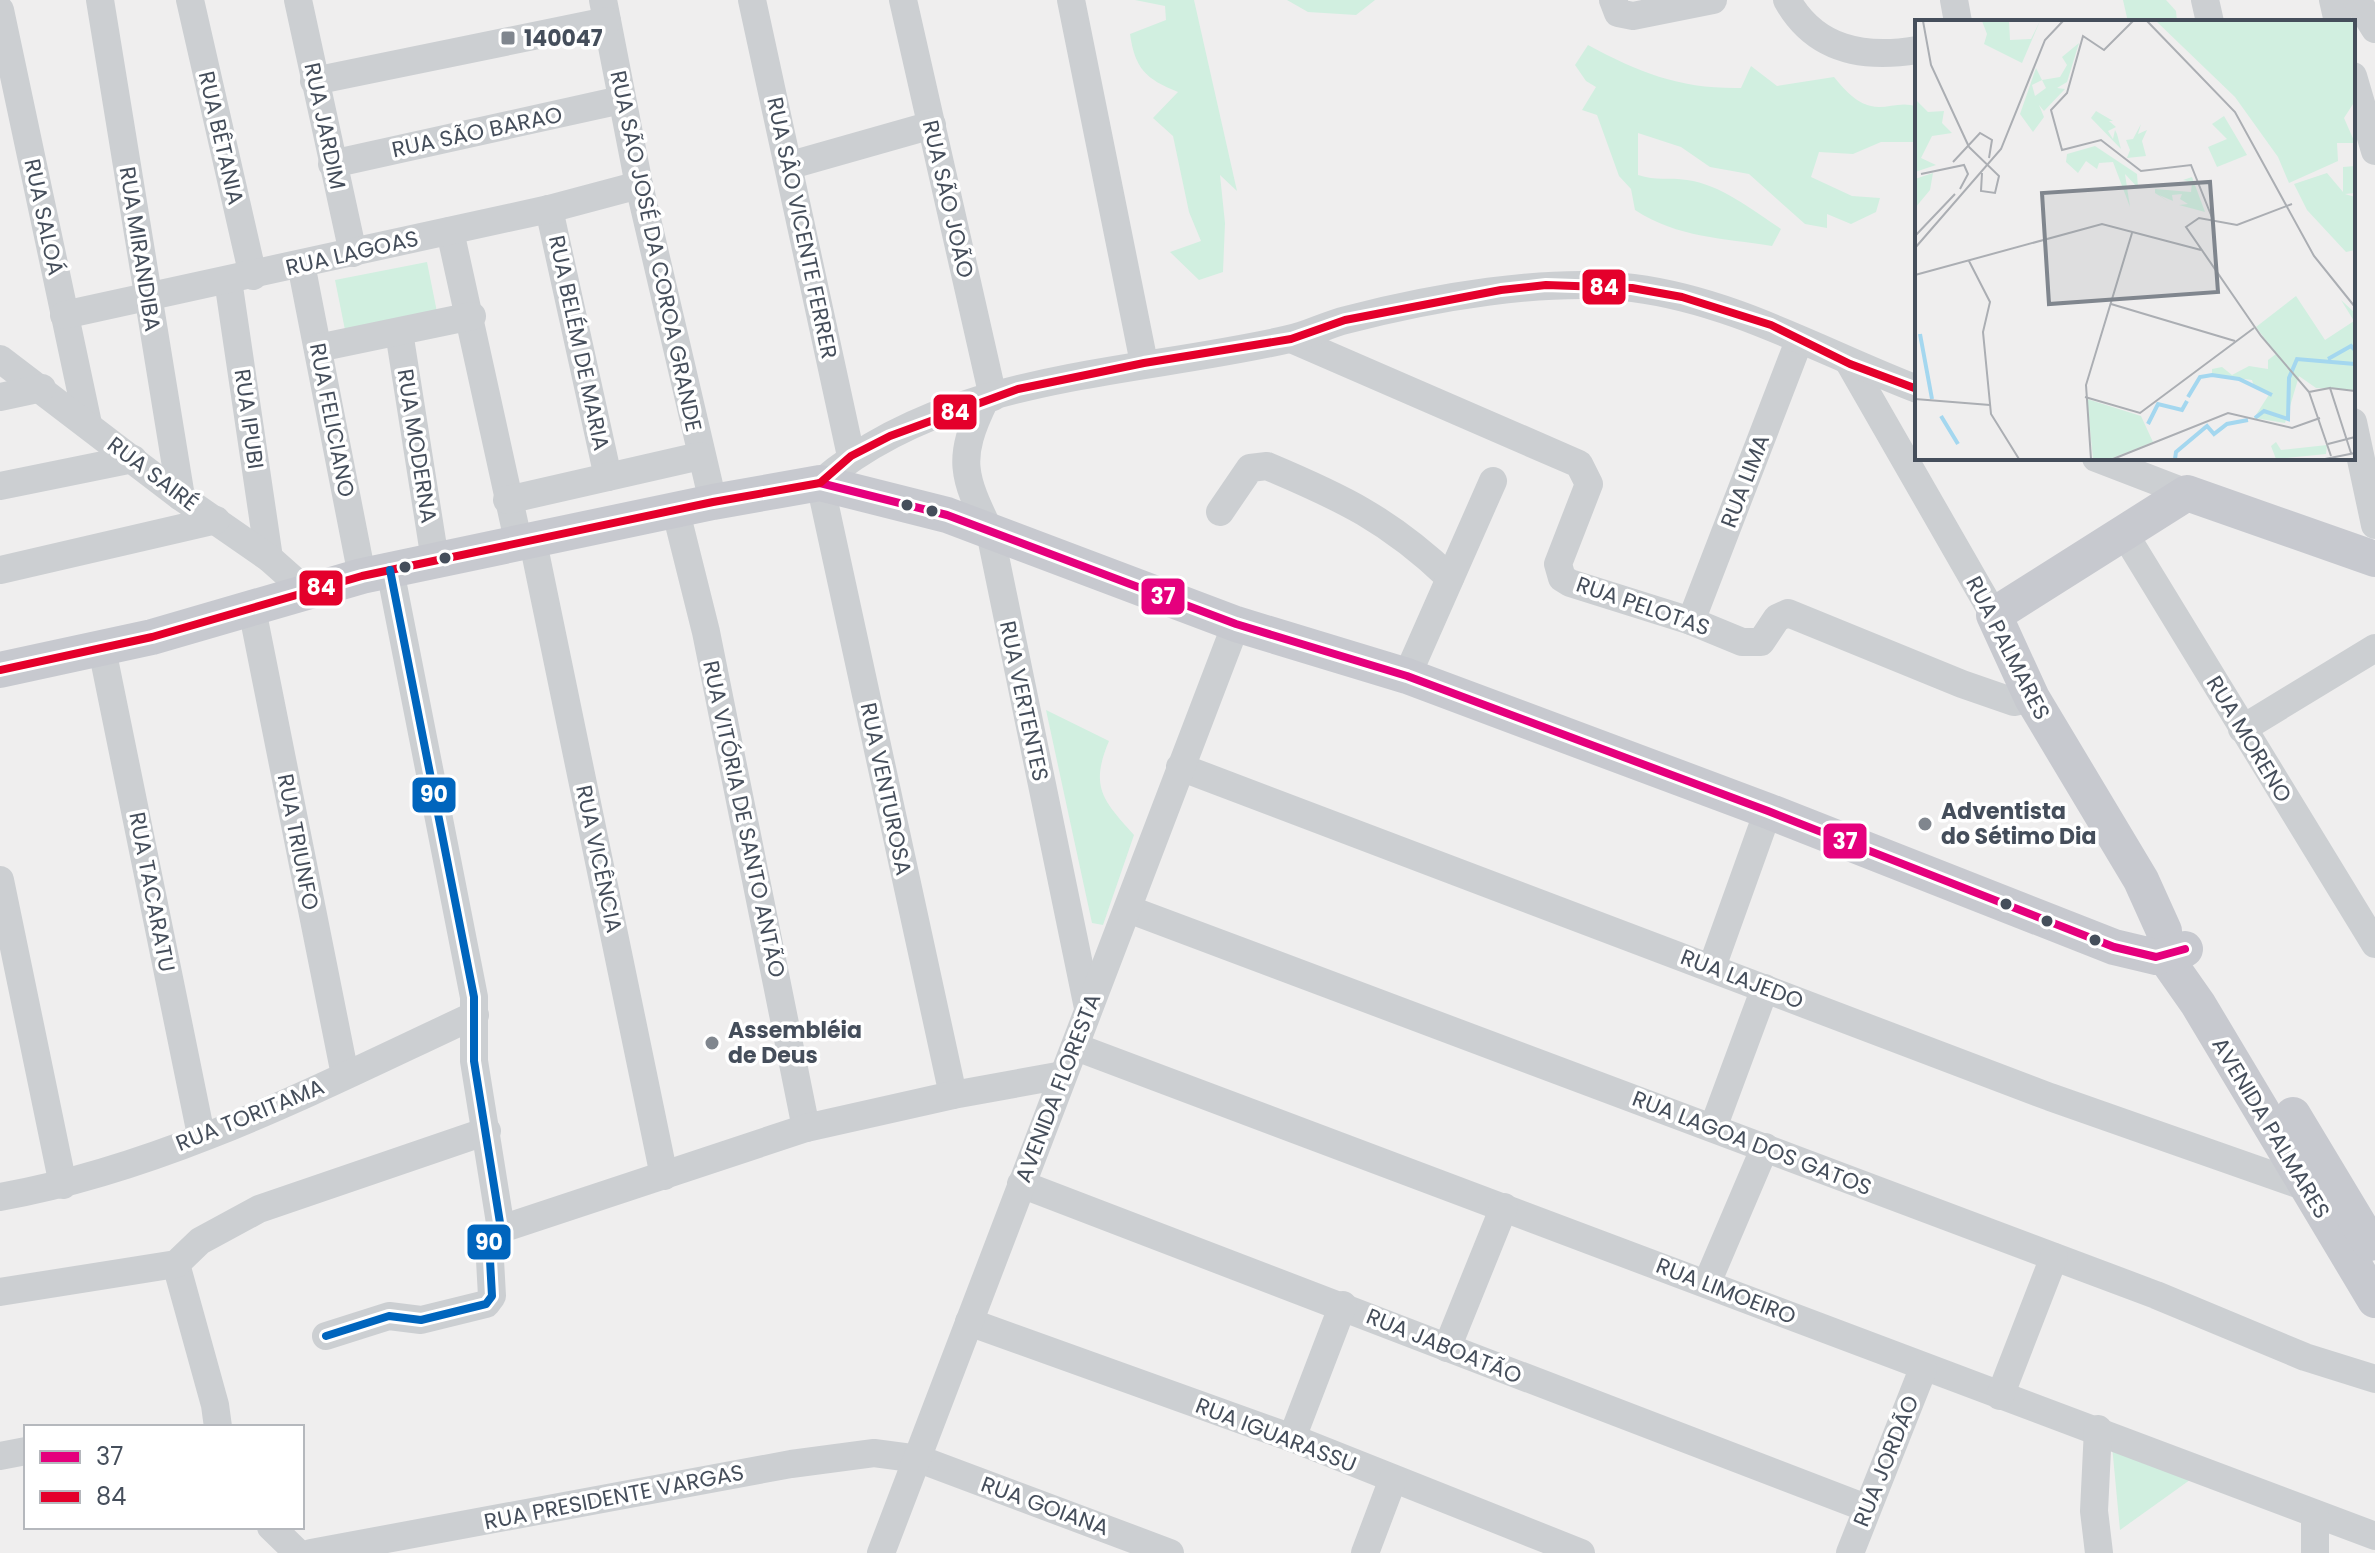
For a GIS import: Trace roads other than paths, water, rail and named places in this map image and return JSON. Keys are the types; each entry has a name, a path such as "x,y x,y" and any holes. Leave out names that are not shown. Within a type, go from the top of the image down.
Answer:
{"main road":[{"path":"0,670 102,649 252,609 305,590 376,573 713,502 820,483 947,515 1236,624 1407,676 1768,811 2091,939 2131,952 2171,946"},
{"path":"1994,615 2187,493 2375,559"},
{"name":"RUA PALMARES","path":"1994,615 2032,698 2141,880 2171,946"},
{"name":"AVENIDA PALMARES","path":"2171,946 2198,1004 2375,1300"},
{"name":"AVENIDA PALMARES","path":"2171,946 2217,990 2375,1252"}],"street":[{"name":"RUA MIRANDIBA","path":"100,0 181,497"},
{"name":"RUA BÊTANIA","path":"190,0 241,278"},
{"name":"RUA JARDIM","path":"298,0 353,253"},
{"name":"RUA SÂO VICENTE FERRER","path":"752,0 791,165 851,456"},
{"name":"RUA SÃO JOÃO","path":"903,0 989,399"},
{"path":"1071,0 1144,363"},
{"path":"1613,0 1618,13 1633,16 1713,0"},
{"path":"1787,0 1815,36 1848,51 1915,50"},
{"path":"1954,0 1958,20"},
{"path":"2205,0 2210,20"},
{"path":"2340,5 2375,29"},
{"name":"RUA SALOÁ","path":"0,10 88,424"},
{"path":"314,81 605,10"},
{"name":"RUA SÃO JOSÉ DA COROA GRANDE","path":"605,10 639,185 713,502"},
{"path":"2355,83 2375,151"},
{"name":"RUA SÃO BARAO","path":"332,164 621,100"},
{"path":"791,165 932,125"},
{"name":"RUA LAGOAS","path":"64,315 549,209 639,185"},
{"name":"RUA BELÉM DE MARIA","path":"549,209 608,477"},
{"name":"RUA VICÊNCIA","path":"450,231 472,316 507,500 526,543 664,1176"},
{"name":"RUA FELICIANO","path":"301,264 318,348 376,573 475,1015 474,1061 501,1229"},
{"name":"RUA IPUBI","path":"241,278 269,558"},
{"path":"820,483 851,456 890,436 989,399 1144,363 1291,339 1345,320 1501,290 1546,285 1632,288 1682,297 1771,325 1850,364 1915,388"},
{"path":"318,348 472,316"},
{"name":"RUA MODERNA","path":"399,332 435,560"},
{"name":"RUA PELOTAS","path":"1291,339 1579,464 1589,484 1560,553 1558,564 1562,578 1753,643 1761,642 1777,618 1788,613 1962,684 2014,702 2032,698"},
{"name":"RUA LIMA","path":"1691,621 1799,341"},
{"name":"RUA SAIRÉ","path":"0,359 42,388 181,497 269,558 305,590"},
{"name":"RUA PALMARES","path":"1850,364 1994,615"},
{"path":"0,397 42,388"},
{"name":"RUA VERTENTES","path":"989,399 968,441 966,478 990,532 1088,1008"},
{"path":"2355,431 2375,525"},
{"path":"507,500 700,456"},
{"path":"0,486 133,459"},
{"path":"2101,460 2187,493"},
{"path":"1220,512 1250,468 1267,466 1363,509 1406,537 1450,578"},
{"path":"1407,676 1493,481"},
{"name":"RUA VENTUROSA","path":"820,483 953,1095"},
{"name":"RUA VITÓRIA DE SANTO ANTÃO","path":"676,512 709,646 806,1128"},
{"path":"0,570 216,520"},
{"name":"RUA MORENO","path":"2124,533 2375,944"},
{"name":"RUA TRIUNFO","path":"252,609 345,1075"},
{"name":"AVENIDA FLORESTA","path":"881,1553 1236,624"},
{"path":"2242,729 2375,648"},
{"name":"RUA TACARATU","path":"102,649 201,1135"},
{"name":"RUA LAJEDO","path":"1180,767 2050,1097 2306,1187"},
{"path":"1712,967 1768,811"},
{"path":"0,880 63,1185"},
{"name":"RUA LAGOA DOS GATOS","path":"1128,909 2054,1257 2305,1357 2375,1379"},
{"path":"1713,1128 1765,988"},
{"name":"RUA TORITAMA","path":"0,1197 63,1185 262,1115 475,1015"},
{"name":"RUA LIMOEIRO","path":"1076,1047 1707,1283 1923,1369 2098,1429 2375,1536"},
{"path":"326,1336 377,1319 394,1316 421,1320 486,1304 492,1296 488,1248 492,1235 501,1229 806,1128 953,1095 1063,1075"},
{"path":"0,1292 176,1264 200,1241 259,1209 487,1131"},
{"path":"1707,1283 1765,1147"},
{"name":"RUA JABOATÃO","path":"1021,1184 1866,1508"},
{"path":"1447,1348 1504,1207"},
{"path":"2000,1396 2054,1257"},
{"path":"176,1264 218,1425"},
{"path":"1292,1438 1343,1305"},
{"name":"RUA IGUARASSU","path":"969,1322 1292,1438 1581,1553"},
{"name":"RUA JORDÃO","path":"1850,1553 1923,1369"},
{"path":"2098,1429 2094,1496 2099,1553"},
{"path":"0,1456 24,1451"},
{"name":"RUA PRESIDENTE VARGAS","path":"311,1553 434,1542 853,1454 919,1459"},
{"name":"RUA GOIANA","path":"919,1459 1170,1553"},
{"path":"1365,1553 1393,1479"},
{"path":"2315,1514 2315,1553"},
{"path":"273,1529 298,1553"}],"place":[{"name":"140047","path":"508,38"},
{"name":"Adventista do Sétimo Dia","path":"1925,824"},
{"name":"Assembléia de Deus","path":"712,1043"}]}
